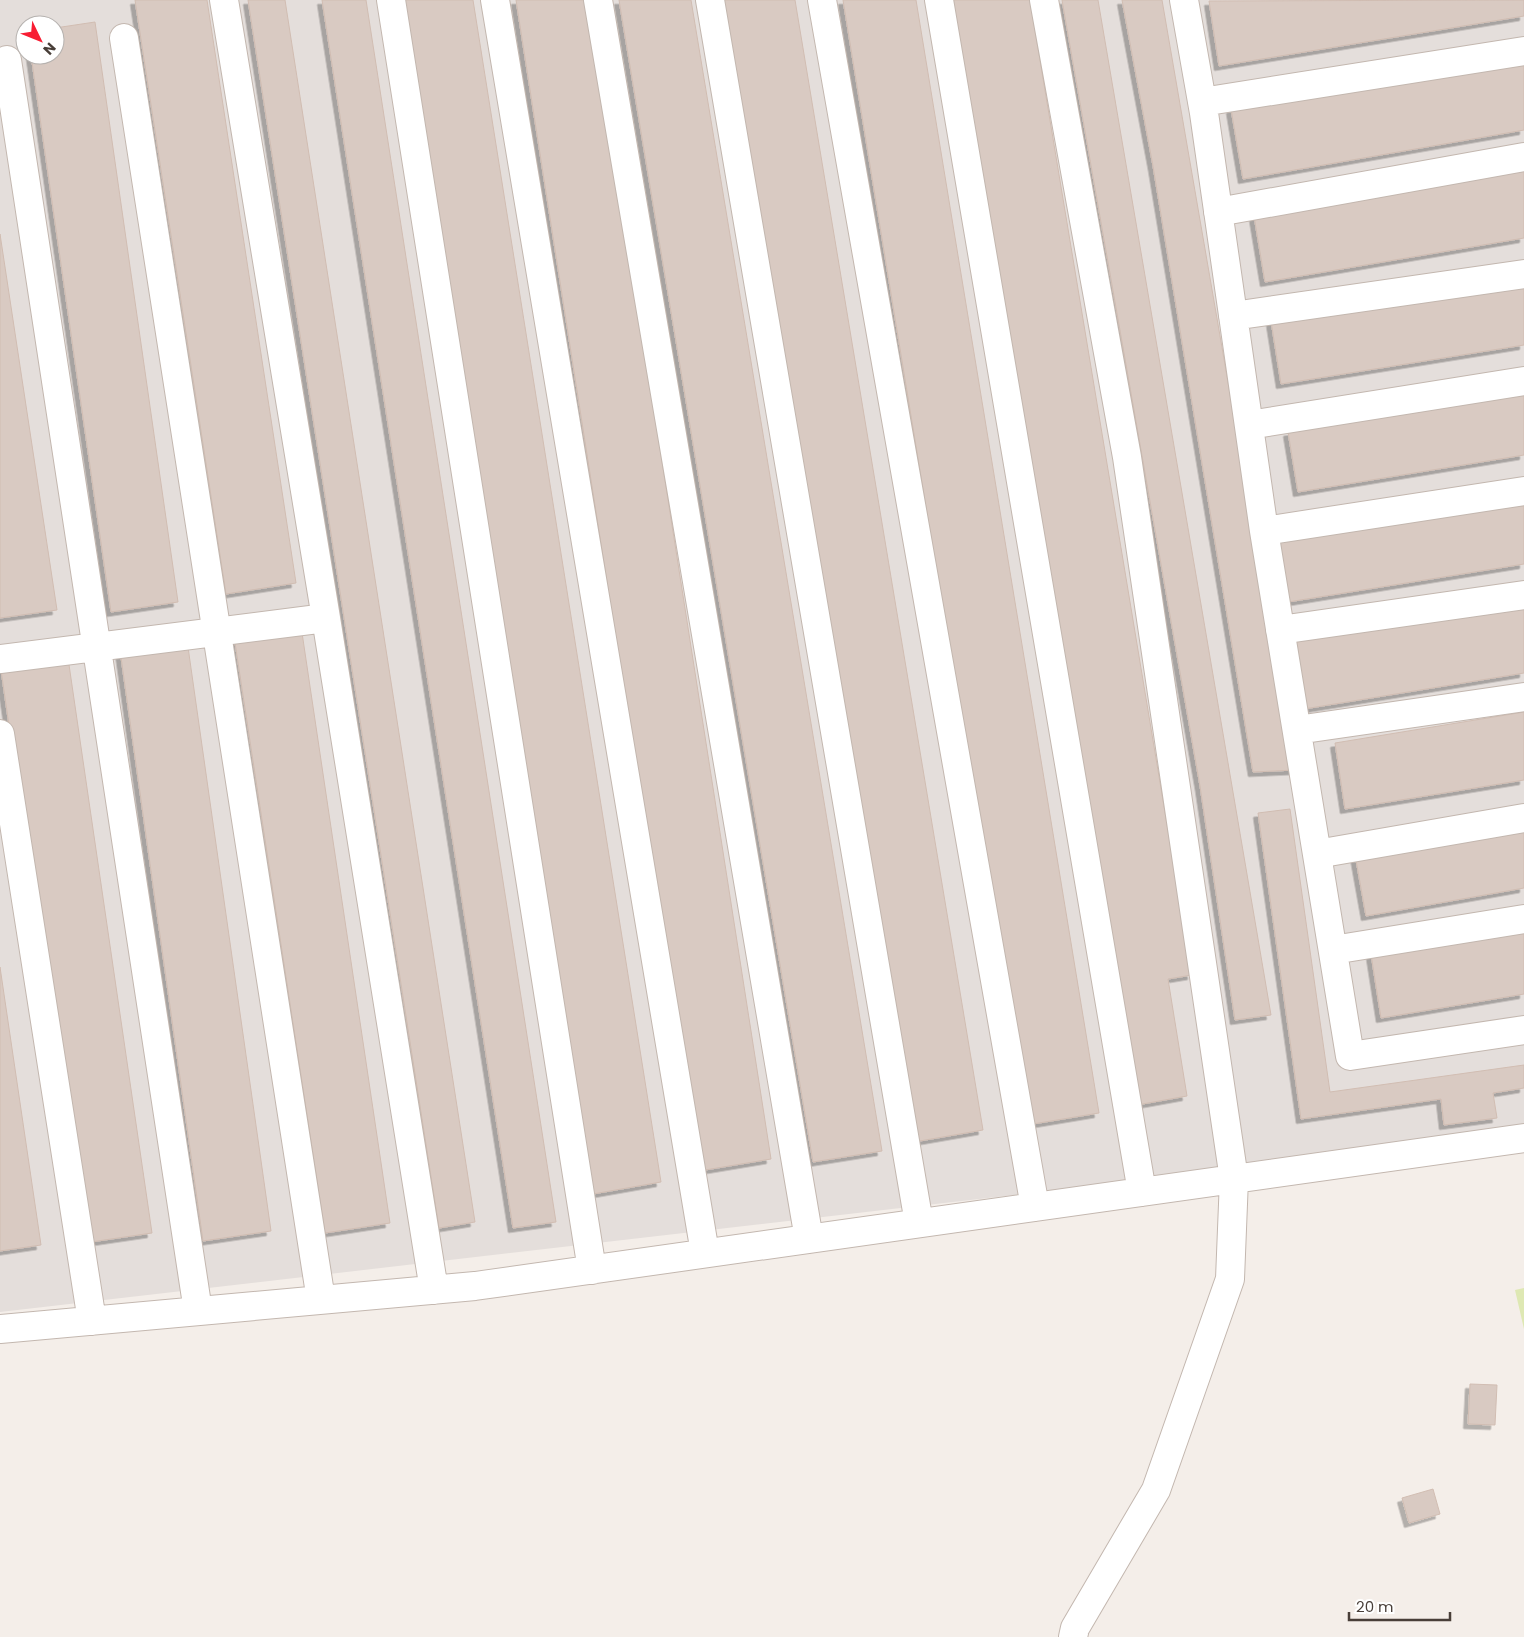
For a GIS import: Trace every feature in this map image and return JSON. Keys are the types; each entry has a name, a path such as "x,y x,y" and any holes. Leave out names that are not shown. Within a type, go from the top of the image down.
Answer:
{"street":[{"path":"224,0 434,1290"},
{"path":"391,0 592,1270"},
{"path":"495,0 705,1253"},
{"path":"598,0 809,1239"},
{"path":"710,0 919,1223"},
{"path":"822,0 1035,1207"},
{"path":"938,0 1142,1192"},
{"path":"1044,0 1127,457 1234,1179 1230,1279 1156,1490 1075,1628 1073,1637"},
{"path":"1184,0 1202,102 1264,531 1350,1056 1524,1030"},
{"path":"124,38 321,1300"},
{"path":"1202,102 1524,51"},
{"path":"7,60 198,1311"},
{"path":"1218,212 1524,157"},
{"path":"1233,316 1524,274"},
{"path":"1249,425 1524,381"},
{"path":"1264,531 1524,491"},
{"path":"1280,630 1524,595"},
{"path":"0,659 326,618"},
{"path":"1296,730 1524,697"},
{"path":"0,734 92,1321"},
{"path":"1318,854 1524,818"},
{"path":"1333,950 1524,919"},
{"path":"0,1329 476,1286 1524,1138"}],"shaded area":[{"path":"0,0 1524,0 1524,1136 0,1312"}],"green space":[{"path":"1524,1288 1524,1329 1515,1290"}],"building":[{"path":"135,0 207,0 296,583 226,594"},
{"path":"248,0 285,0 475,1222 439,1228"},
{"path":"322,0 366,0 556,1222 513,1228"},
{"path":"403,0 473,0 661,1182 593,1194"},
{"path":"516,0 590,0 771,1159 699,1171"},
{"path":"619,0 691,0 882,1151 813,1162"},
{"path":"724,0 795,0 983,1130 914,1142"},
{"path":"843,0 916,0 1099,1113 1027,1125"},
{"path":"953,0 1030,0 1192,975 1168,979 1187,1096 1137,1105"},
{"path":"1062,0 1098,0 1271,1015 1235,1020 1200,786"},
{"path":"1122,0 1162,0 1295,770 1253,772 1153,166"},
{"path":"1524,0 1524,16 1219,66 1209,1"},
{"path":"95,22 178,602 111,612 32,65 65,65 65,26"},
{"path":"1524,59 1524,130 1243,179 1231,109"},
{"path":"1524,170 1524,238 1265,282 1254,216"},
{"path":"0,234 57,610 0,618"},
{"path":"1524,280 1524,345 1281,384 1271,321"},
{"path":"1524,393 1524,455 1298,492 1288,432"},
{"path":"1524,499 1524,564 1288,602 1278,538"},
{"path":"1524,605 1524,673 1304,709 1293,641"},
{"path":"301,626 390,1223 325,1233 234,636"},
{"path":"187,640 271,1231 203,1241 120,650"},
{"path":"67,651 152,1233 84,1243 0,663"},
{"path":"1524,712 1524,780 1345,809 1335,743"},
{"path":"1290,809 1330,1092 1524,1065 1524,1088 1493,1093 1497,1118 1444,1125 1441,1099 1301,1119 1258,813"},
{"path":"1524,819 1524,888 1366,916 1354,849"},
{"path":"1524,929 1524,994 1381,1018 1371,954"},
{"path":"0,967 41,1245 0,1251"},
{"path":"1470,1384 1497,1385 1495,1425 1468,1424"},
{"path":"1433,1489 1440,1514 1409,1523 1402,1498"}]}
